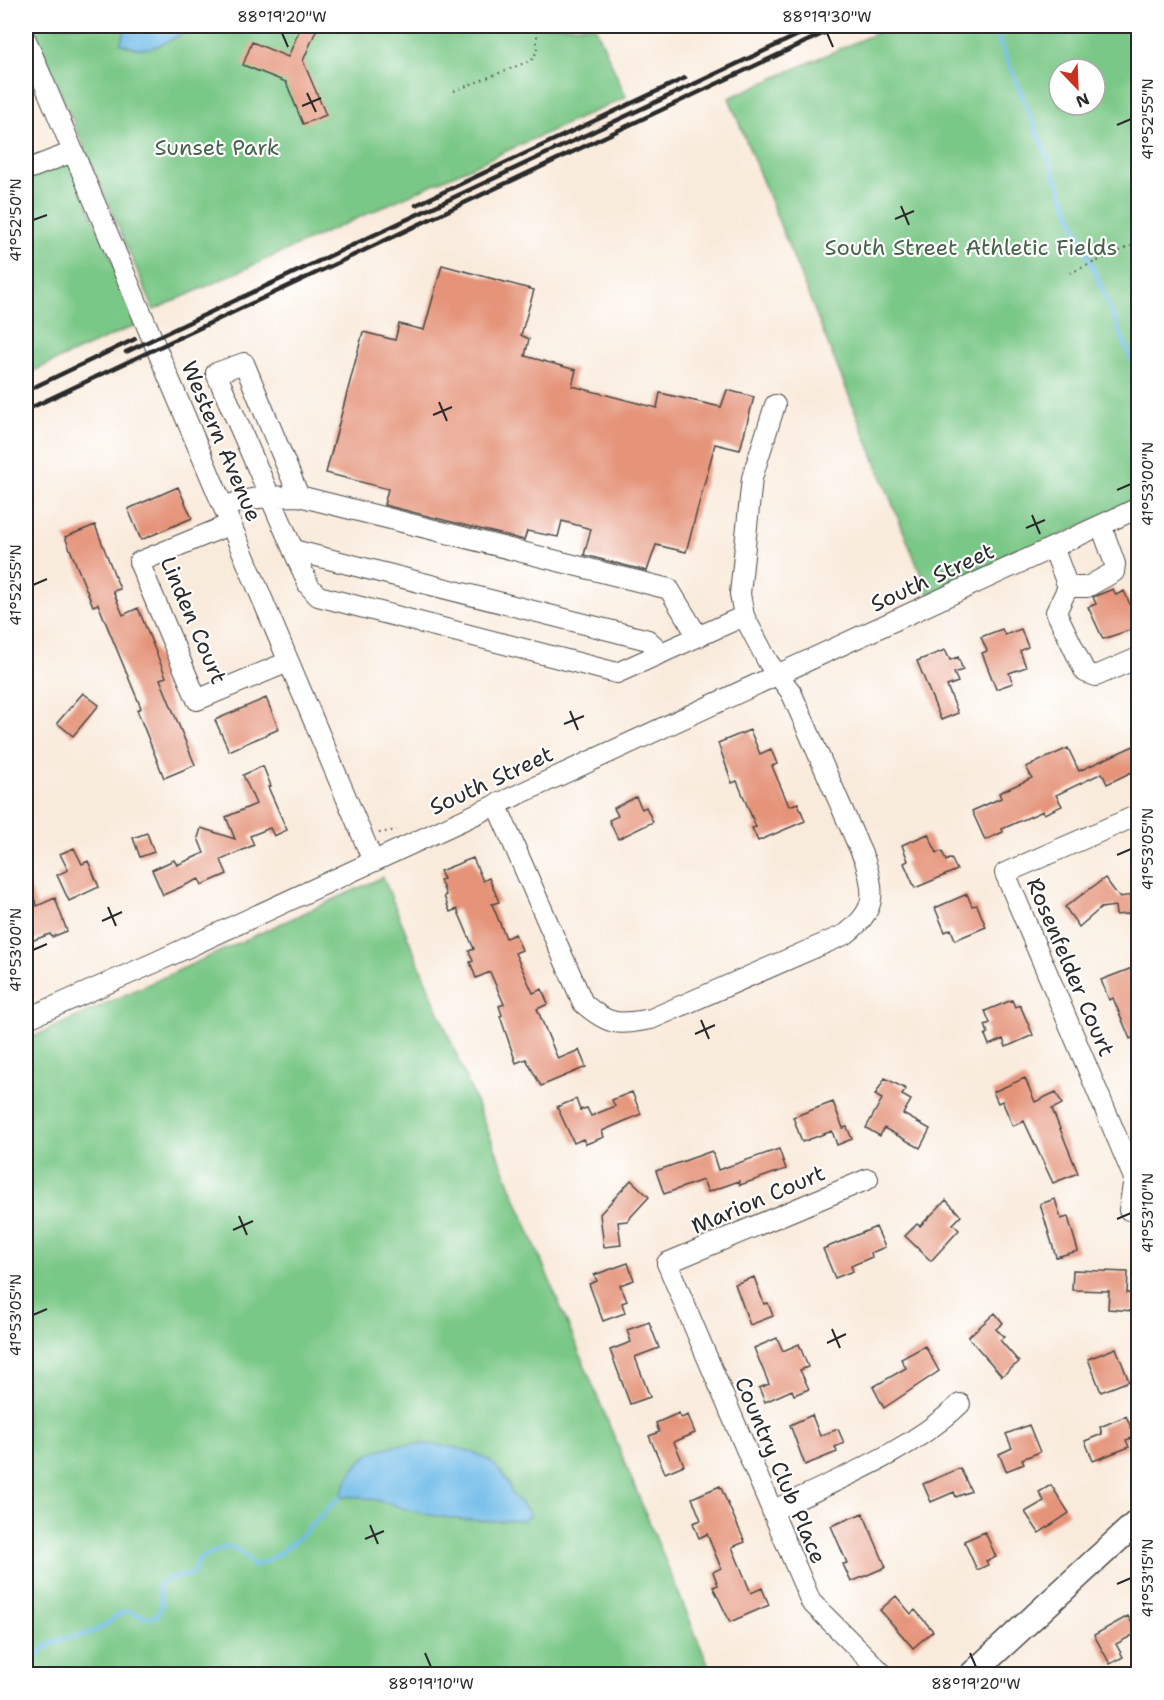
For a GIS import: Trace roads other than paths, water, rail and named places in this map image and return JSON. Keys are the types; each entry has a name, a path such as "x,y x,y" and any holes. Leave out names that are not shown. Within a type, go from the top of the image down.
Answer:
{"main road":[{"path":"972,1674 1138,1521"}],"street":[{"name":"Western Avenue","path":"26,40 373,861"},
{"path":"26,170 73,152"},
{"path":"299,496 244,363 216,374 309,586 318,596 617,673 744,616"},
{"path":"496,804 583,1003 601,1019 622,1024 651,1019 846,934 865,920 871,906 872,883 865,861 791,692 768,662 744,616 740,594 752,478 775,405"},
{"path":"227,515 242,500 269,495 299,496 669,589 698,637"},
{"name":"South Street","path":"26,1019 1138,508"},
{"name":"Linden Court","path":"227,515 140,562 197,700 288,662"},
{"path":"1068,587 1087,586 1114,572 1115,564 1101,525"},
{"path":"1053,547 1068,587 1056,612 1085,672 1096,676 1138,658"},
{"path":"293,550 648,640 663,653"},
{"name":"Rosenfelder Court","path":"1129,1210 1134,1178 1005,873 1138,815"},
{"name":"Marion Court","path":"667,1263 868,1179"},
{"name":"Country Club Place","path":"667,1263 811,1602 883,1674"},
{"path":"772,1511 876,1461 937,1425 960,1404"}],"water":[{"path":"127,26 227,26 224,31 208,28 195,29 150,48 137,48 120,43"},
{"path":"427,1444 472,1452 491,1462 530,1515 524,1520 466,1520 419,1512 365,1498 340,1497 355,1469 372,1453 395,1446"}],"waterway":[{"path":"993,26 1138,376"},
{"path":"26,1665 50,1644 95,1631 126,1611 148,1618 158,1615 162,1604 158,1586 166,1579 193,1574 199,1559 216,1551 223,1548 234,1548 253,1566 265,1562 288,1546 340,1497"}],"railway":[{"path":"126,352 817,26"},
{"path":"26,410 839,26"},
{"path":"416,205 685,78"},
{"path":"26,391 135,339"}],"park label":[{"name":"Sunset Park","path":"217,147"},
{"name":"South Street Athletic Fields","path":"971,247"}]}
